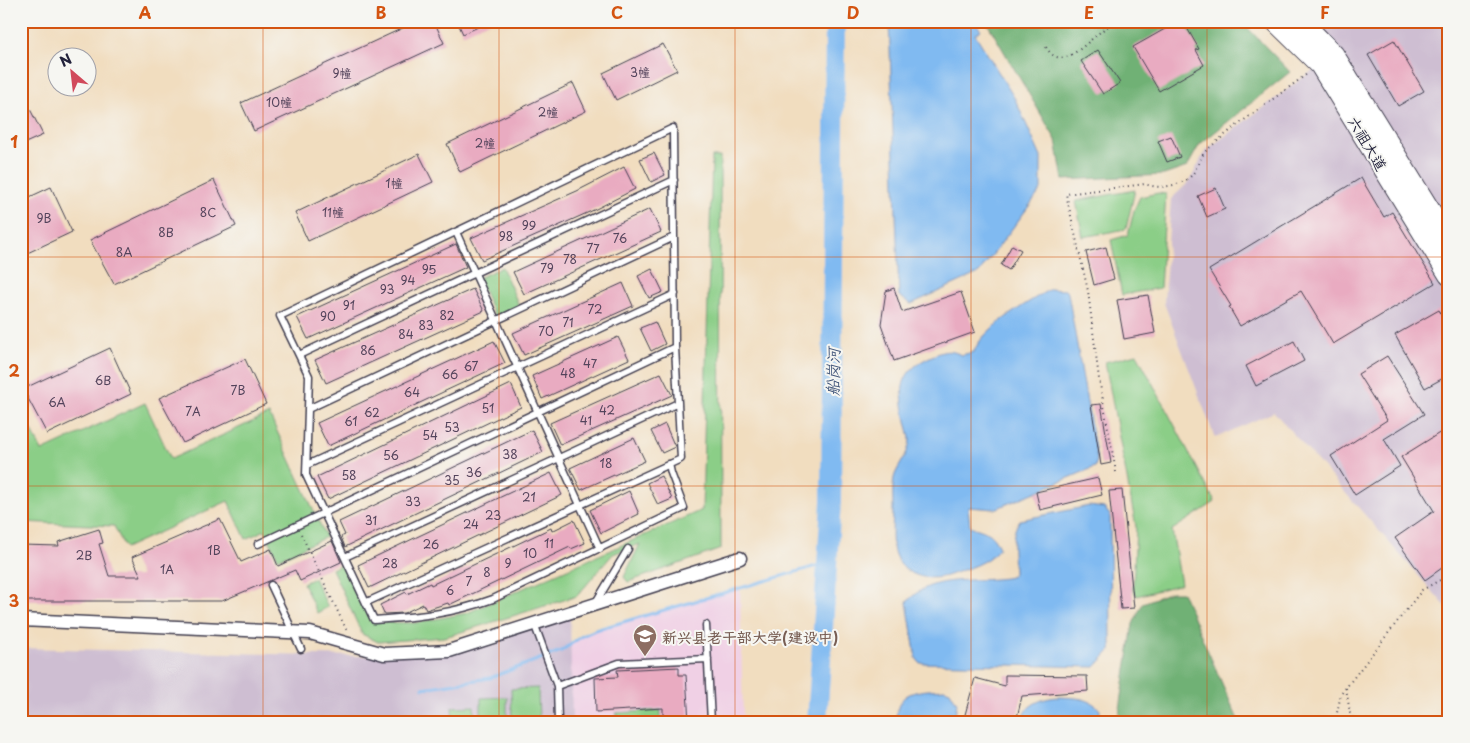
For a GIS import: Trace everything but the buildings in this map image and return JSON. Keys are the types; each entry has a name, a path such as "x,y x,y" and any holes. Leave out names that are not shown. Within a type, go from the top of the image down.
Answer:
{"main road":[{"name":"六祖大道","path":"1275,21 1320,65 1449,275"},
{"name":"六祖大道","path":"1301,21 1334,55 1449,242"}],"street":[{"path":"21,620 310,633 384,654 449,651 740,558"}],"lane":[{"path":"367,602 669,464 681,459 676,347 673,128 280,316 309,376 306,475 374,620 425,617 463,610 493,599 684,508 669,464"},
{"path":"299,355 674,180"},
{"path":"456,232 600,549"},
{"path":"308,409 674,237"},
{"path":"307,465 675,294"},
{"path":"258,544 676,347"},
{"path":"345,557 678,403"},
{"path":"595,603 628,549"},
{"path":"271,585 301,649"},
{"path":"534,623 557,686 558,722"},
{"path":"706,625 711,722"},
{"path":"557,686 619,664 708,659"}],"path":[{"path":"1046,47 1056,59 1065,58 1108,26 1132,21"},
{"path":"1116,472 1099,379 1088,291 1066,194 1145,184 1154,187 1171,186 1188,179 1195,171 1205,151 1320,65"},
{"path":"297,525 354,644"},
{"path":"1335,722 1341,694 1422,590 1449,575"},
{"path":"1346,688 1350,713 1355,722"}],"shaded area":[{"path":"1295,21 1449,21 1449,610 1274,412 1215,438 1164,303 1171,199 1189,182 1205,151 1320,65"},
{"name":"新兴县老干部大学(建设中)","path":"740,587 743,722 444,722 582,636 622,621"},
{"path":"570,611 572,722 21,722 21,648 359,656 449,651"}],"green space":[{"path":"986,21 1241,21 1290,72 1200,144 1187,167 1164,175 1063,180 1056,140"},
{"path":"712,157 720,157 721,549 628,582 624,577 640,544 613,554 577,596 445,637 378,642 362,634 332,569 345,563 374,622 414,623 467,613 702,510"},
{"path":"1135,190 1126,229 1083,237 1076,201"},
{"path":"1158,193 1166,194 1160,288 1122,295 1111,240 1128,235 1134,210 1140,197"},
{"path":"502,267 520,308 496,319 478,278"},
{"path":"1137,354 1215,502 1172,530 1181,584 1137,596 1133,590 1136,527 1105,362"},
{"path":"145,403 171,459 269,414 326,537 278,559 265,530 246,539 228,501 125,548 114,526 21,522 21,408 42,451"},
{"path":"314,578 328,607 317,613 303,583"},
{"path":"1171,592 1182,592 1239,722 1118,722 1133,624 1143,603"},
{"path":"538,688 539,722 512,722 511,689"},
{"path":"507,697 507,722 481,722 481,698"},
{"path":"474,706 475,722 453,722 452,707"},
{"path":"661,710 661,722 616,722 616,713"}],"water":[{"path":"889,21 974,21 981,30 975,34 1015,99 1041,157 1041,190 979,273 911,304 899,296"},
{"path":"1050,289 1065,290 1068,293 1097,460 1095,467 995,509 968,507 970,526 984,531 994,538 999,548 995,553 983,562 949,575 931,578 914,574 900,564 893,547 892,538 894,478 907,451 910,440 902,399 902,390 907,375 921,362 940,353 950,351 961,355 974,352 978,343 996,325"},
{"path":"1089,506 1104,508 1110,515 1111,650 1095,667 920,663 916,658 907,602 929,586 955,581 1011,577 1014,573 1014,532 1020,520"},
{"path":"944,689 950,691 957,703 954,722 896,722 897,711 904,698 910,694 925,690"},
{"path":"1059,697 1082,699 1092,703 1100,710 1099,722 1021,722 1030,706 1046,699"}],"waterway":[{"name":"船岗河","path":"817,722 831,502 835,21"},
{"path":"423,688 490,678 561,651 582,636 595,630 827,563"}],"place":[{"name":"新兴县老干部大学(建设中)","path":"645,657"}]}
